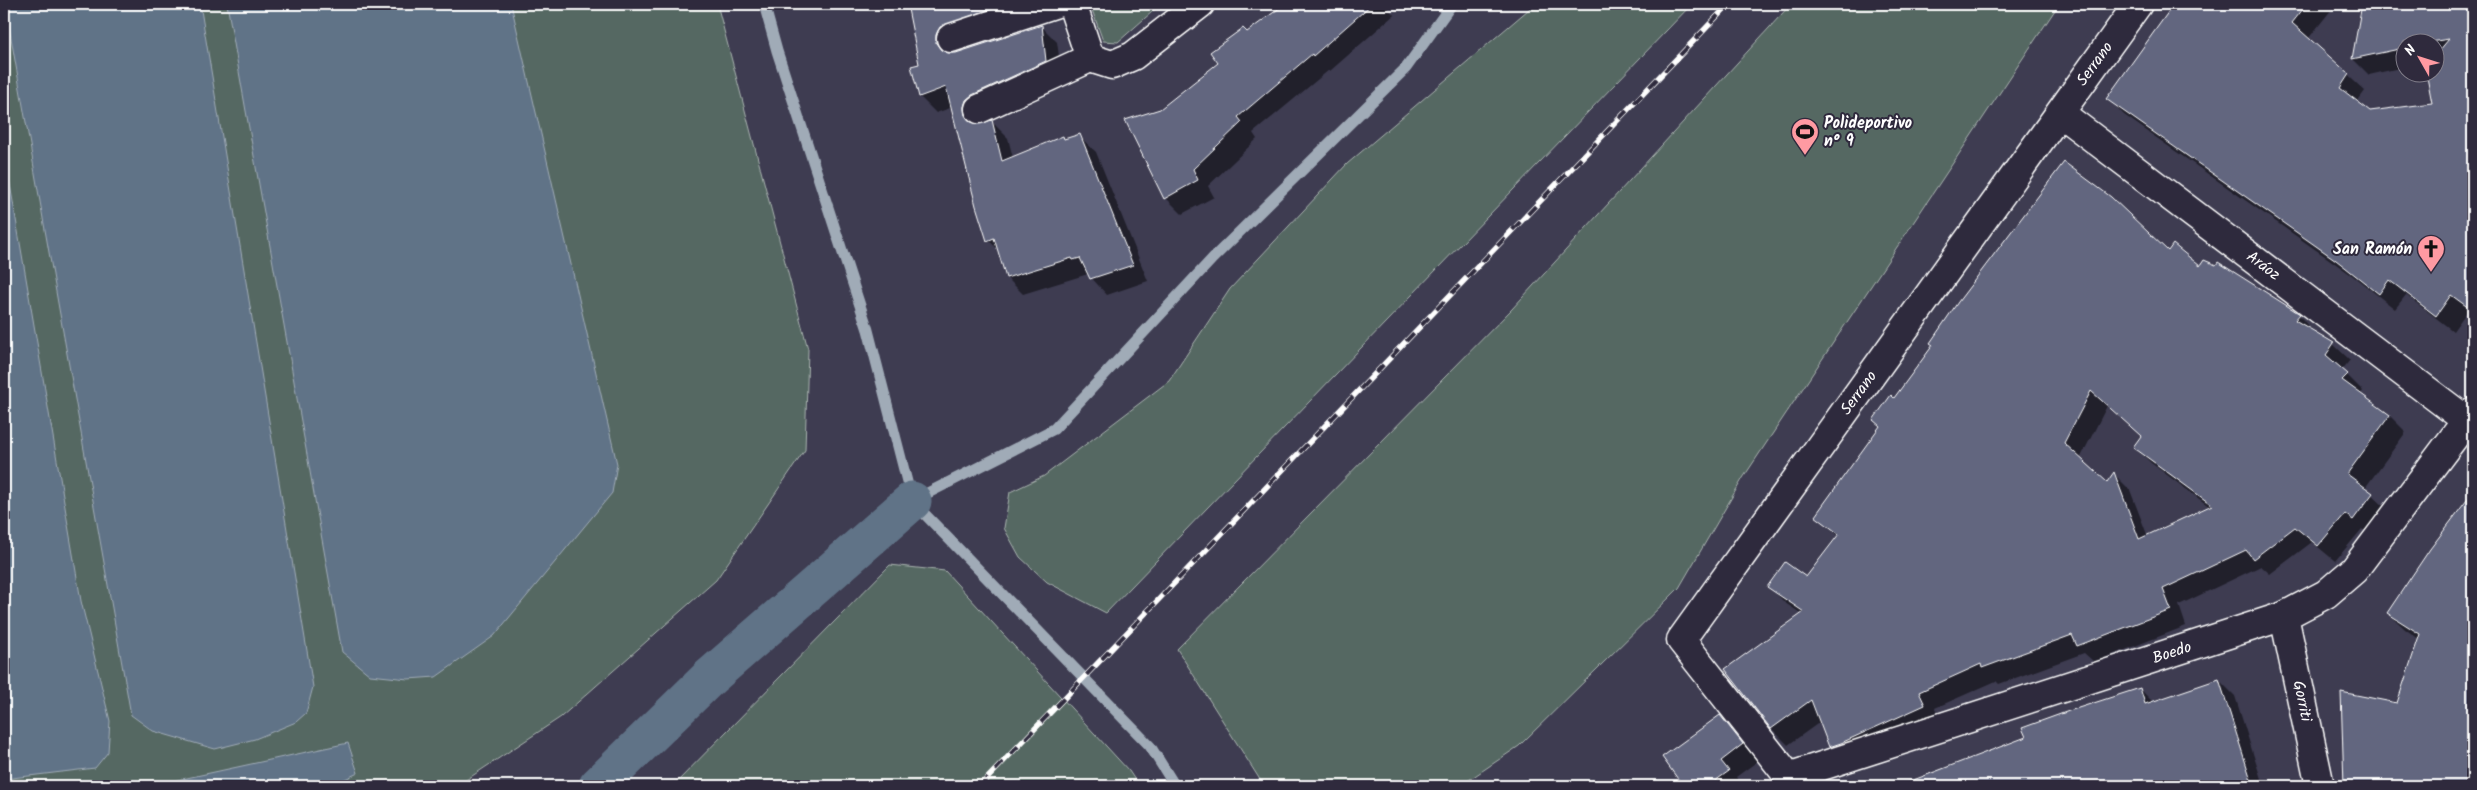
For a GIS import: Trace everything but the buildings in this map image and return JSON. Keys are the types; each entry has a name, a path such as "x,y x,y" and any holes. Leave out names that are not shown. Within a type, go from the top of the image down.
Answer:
{"street":[{"path":"951,38 1054,4"},
{"path":"1072,4 1090,58"},
{"path":"979,110 1090,58 1112,65 1134,56 1200,4"},
{"name":"Serrano","path":"1794,781 1681,640 2138,4"},
{"name":"Aráoz","path":"2060,113 2470,416"},
{"name":"Boedo","path":"1794,781 2284,616 2326,594 2354,570 2470,416"},
{"name":"Gorriti","path":"2284,616 2320,786"}],"green space":[{"path":"4,4 717,4 808,349 805,450 716,580 561,717 457,786 4,786"},
{"path":"1090,4 1161,4 1118,42 1103,41"},
{"path":"1535,4 1692,4 1106,613 1047,582 1020,557 1004,528 1010,492 1044,476 1169,381 1230,289 1347,164"},
{"path":"1791,4 2059,4 1743,478 1679,588 1519,746 1460,786 1264,786 1177,649 1512,309"},
{"path":"890,565 945,571 1129,771 1139,786 673,786"}],"water":[{"path":"5,4 200,4 313,687 306,713 296,722 255,739 215,749 153,731 131,715"},
{"path":"227,4 511,4 617,464 612,493 494,636 436,677 408,679 370,675 342,652"},
{"path":"4,149 81,601 110,721 108,752 95,768 4,779"},
{"path":"348,743 358,773 330,786 150,786"}],"waterway":[{"path":"764,4 777,51 868,330 912,501 1150,746 1175,786"},
{"path":"912,501 1054,429 1213,258 1406,68 1452,4"},
{"path":"598,786 709,678 912,501"}],"railway":[{"path":"980,786 1729,4"}],"place":[{"name":"Polideportivo n° 9","path":"1805,156"},
{"name":"San Ramón","path":"2431,273"}]}
